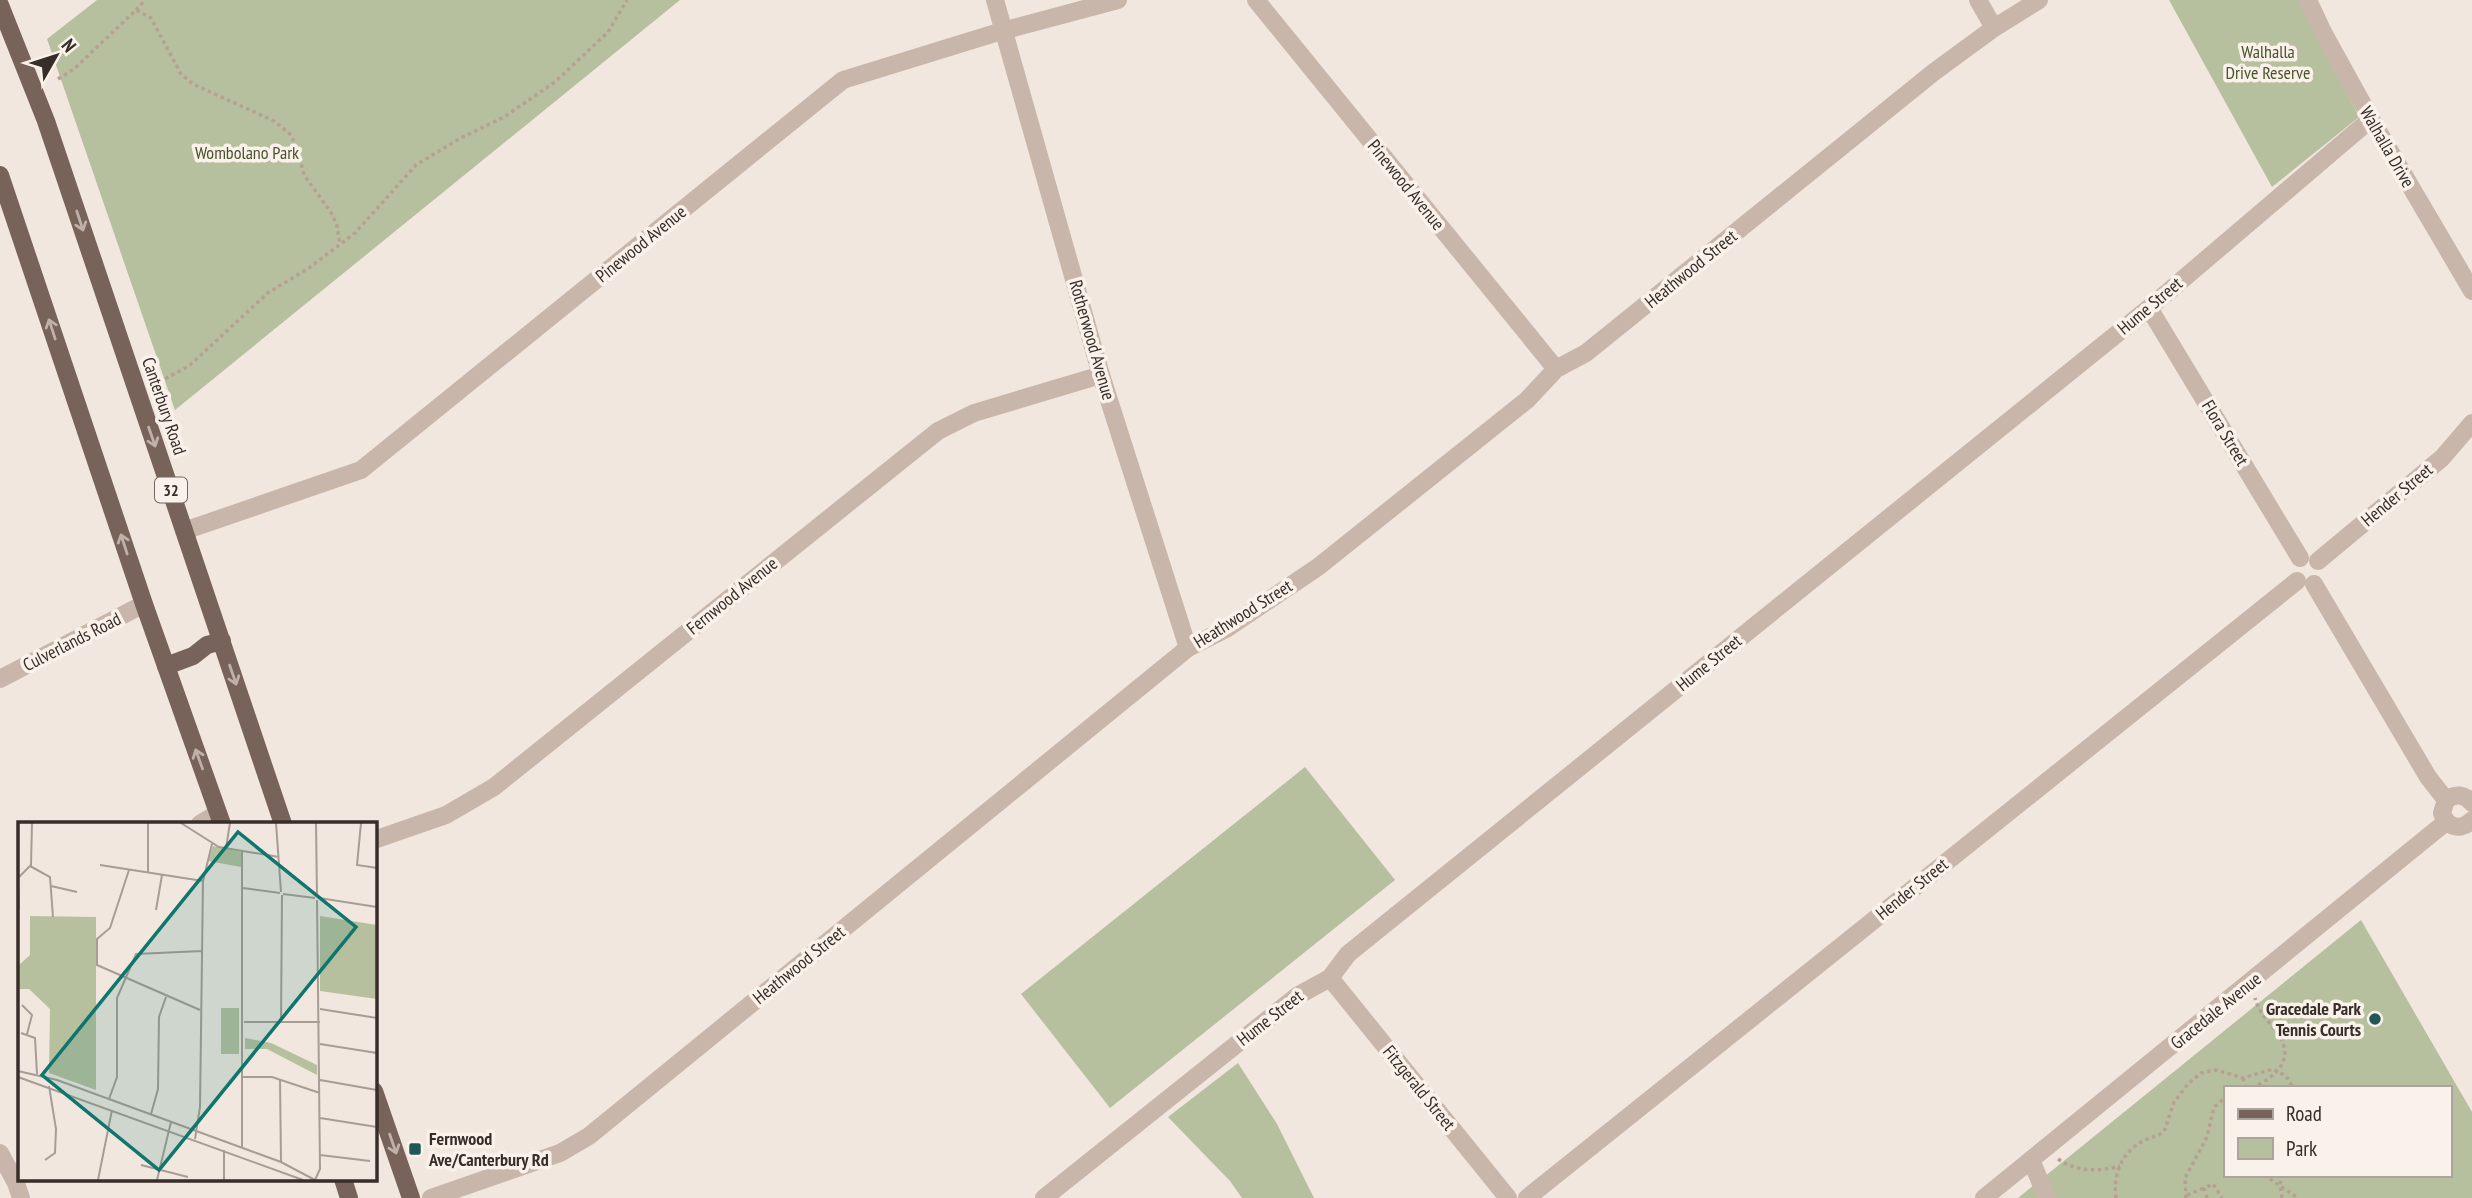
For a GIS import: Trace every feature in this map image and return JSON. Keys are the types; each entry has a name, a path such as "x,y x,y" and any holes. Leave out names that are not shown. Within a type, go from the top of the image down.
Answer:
{"main road":[{"name":"Canterbury Road","path":"0,5 46,121 282,822"},
{"path":"0,175 144,604 220,818"},
{"path":"166,666 193,656 207,645 222,641"},
{"path":"376,1097 411,1198"}],"street":[{"name":"Rotherwood Avenue","path":"995,0 1101,375 1188,648"},
{"name":"Pinewood Avenue","path":"184,531 361,470 843,80 1002,31 1118,0"},
{"name":"Pinewood Avenue","path":"1256,0 1556,369"},
{"path":"1978,0 1994,28"},
{"name":"Heathwood Street","path":"431,1198 560,1153 589,1136 1188,648 1226,629 1318,567 1528,400 1556,369 1586,353 1934,72 1994,28 2039,0"},
{"name":"Walhalla Drive","path":"2314,2 2323,32 2472,291"},
{"name":"Hume Street","path":"1044,1198 1297,996 1330,978 1348,954 2149,308 2371,119"},
{"name":"Flora Street","path":"2149,308 2309,560"},
{"name":"Fernwood Avenue","path":"376,839 446,815 494,787 938,431 974,413 1101,375"},
{"name":"Hender Street","path":"2309,560 2442,458 2472,423"},
{"path":"2305,582 2321,573 2309,560 2293,569 2305,582 2427,777 2446,800"},
{"name":"Hender Street","path":"1527,1198 2305,582"},
{"name":"Culverlands Road","path":"0,679 144,604"},
{"path":"2471,823 2455,827 2446,822 2442,808 2446,800 2459,795 2472,801"},
{"name":"Gracedale Avenue","path":"1984,1198 2446,822"},
{"name":"Fitzgerald Street","path":"1330,978 1508,1198"},
{"path":"0,1153 15,1188"},
{"path":"2031,1160 2047,1198"}],"path":[{"path":"58,79 74,69 145,0"},
{"path":"159,382 189,366 269,292 340,245 370,217 416,165 459,139 504,117 555,82 608,32 626,0"},
{"path":"136,10 150,18 181,74 192,84 274,121 290,134 296,145 304,175 332,214 340,245"},
{"path":"2255,1086 2279,1071 2284,1051 2281,1040 2261,1014 2256,1002"},
{"path":"2116,1198 2115,1185 2120,1166 2138,1144 2164,1132 2174,1102 2201,1073 2216,1070 2243,1078 2268,1070 2279,1071 2292,1086"},
{"path":"2243,1078 2245,1086"},
{"path":"2222,1198 2213,1184 2186,1197 2185,1178 2207,1138 2214,1107 2224,1099"},
{"path":"2046,1148 2060,1161 2085,1170 2104,1171 2120,1166"},
{"path":"2268,1177 2298,1198"},
{"path":"2282,1177 2280,1184 2282,1198"},
{"path":"2204,1188 2207,1198"}],"green space":[{"name":"Wombolano Park","path":"97,0 680,0 175,410 47,39"},
{"name":"Walhalla Drive Reserve","path":"2169,0 2301,0 2359,117 2272,187"},
{"path":"1305,767 1395,880 1110,1108 1021,994"},
{"path":"2361,920 2472,1112 2472,1198 2018,1198"},
{"path":"1238,1063 1277,1124 1314,1198 1242,1198 1230,1181 1168,1117"}],"place":[{"name":"Gracedale Park Tennis Courts","path":"2375,1019"},
{"name":"Fernwood Ave/Canterbury Rd","path":"415,1149"}]}
